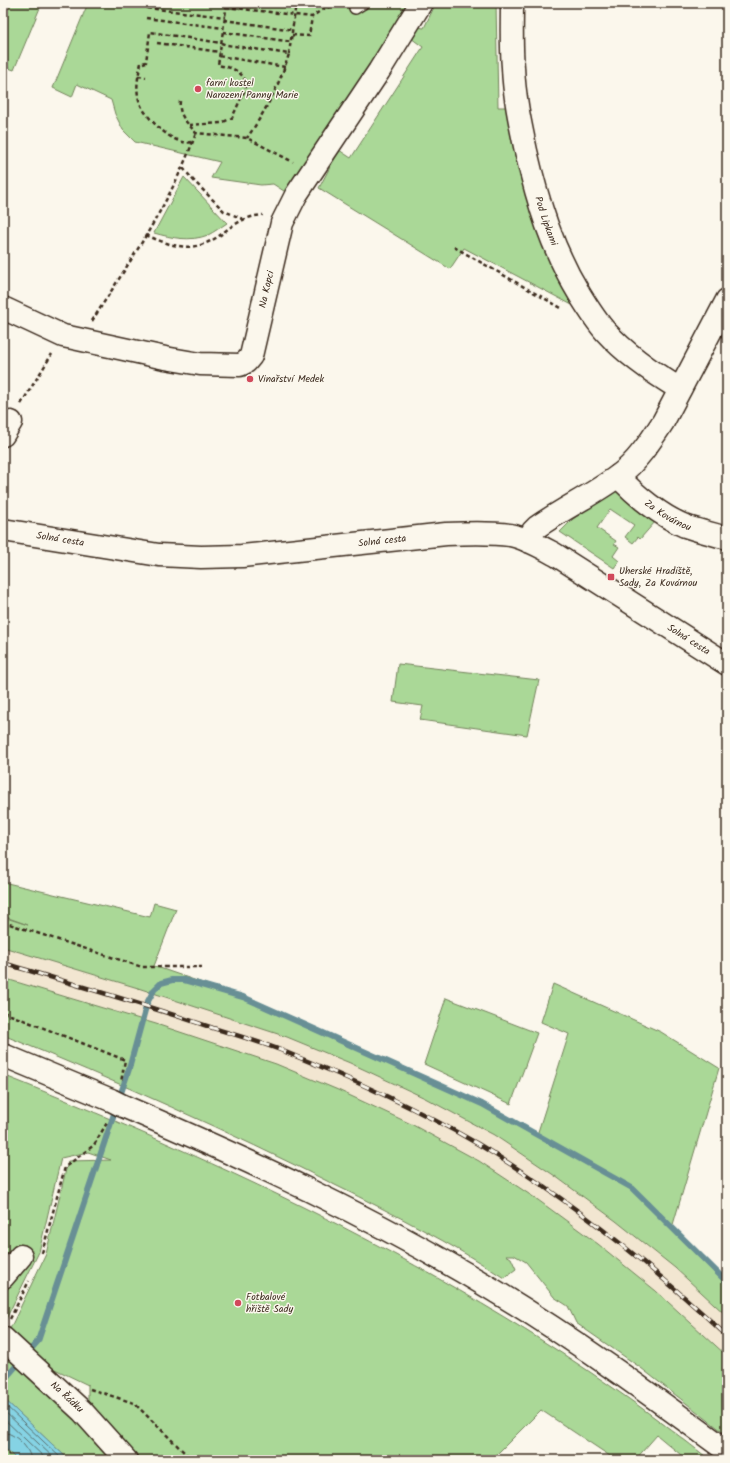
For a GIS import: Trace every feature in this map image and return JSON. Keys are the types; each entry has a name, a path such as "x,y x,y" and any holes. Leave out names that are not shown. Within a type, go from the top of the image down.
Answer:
{"street":[{"name":"Na Kopci","path":"3,308 72,337 165,358 188,362 224,365 246,362 251,356 273,257 284,216 421,3"},
{"name":"Pod Lipkami","path":"512,3 513,67 518,113 535,191 554,246 576,288 605,331 627,353 680,390"},
{"path":"528,541 533,531 537,527 618,476 635,460 651,441 663,422 727,300"},
{"name":"Za Kovárnou","path":"618,476 650,504 672,520 702,532 727,538"},
{"name":"Solná cesta","path":"3,530 159,555 201,557 242,556 446,534 476,533 510,535 528,541 562,559 725,660"},
{"path":"3,1055 116,1102 280,1176 348,1209 408,1241 490,1288 568,1337 643,1389 727,1451"},
{"path":"3,1277 31,1256"},
{"name":"Na Řádku","path":"6,1330 25,1360 82,1411 126,1460"}],"path":[{"path":"218,3 312,17"},
{"path":"247,138 264,112 286,67 292,42 296,3"},
{"path":"292,35 309,36 312,17 323,8 332,4 359,5"},
{"path":"189,125 221,123 232,118 247,85 244,76 233,69 218,65 227,5"},
{"path":"147,8 293,30"},
{"path":"146,18 224,28"},
{"path":"196,133 191,142 184,143 174,139 165,134 140,104 138,94 138,76 142,63 146,62 150,32 289,54"},
{"path":"223,32 292,42"},
{"path":"157,43 220,52"},
{"path":"219,56 286,67"},
{"path":"138,76 146,77"},
{"path":"180,101 179,110 196,133 247,138 312,171"},
{"path":"7,428 146,235 183,168 196,133"},
{"path":"183,168 224,211 244,219"},
{"path":"146,235 164,243 184,246 199,246 244,219 252,216 284,216"},
{"path":"454,247 566,311 590,310"},
{"path":"3,922 142,967 202,967"},
{"path":"3,1012 125,1060 116,1102 94,1145 65,1167 31,1256"},
{"path":"6,1330 32,1275"},
{"path":"88,1389 134,1403 192,1460"}],"shaded area":[{"path":"3,947 138,988 287,1037 350,1063 425,1098 494,1135 555,1176 616,1221 675,1268 727,1316 727,1356 656,1291 598,1244 538,1200 479,1161 411,1124 338,1090 276,1065 130,1016 3,978"}],"green space":[{"path":"3,3 42,3 14,70 3,66"},
{"path":"88,3 409,3 400,22 395,23 337,118 287,193 273,184 261,185 211,178 220,162 135,142 123,130 115,114 111,100 77,84 72,97 53,88"},
{"path":"436,3 496,3 498,107 509,107 576,303 574,306 464,248 450,269 319,188 339,150 351,158 423,47 411,38 417,27 424,28"},
{"path":"184,177 227,223 208,235 188,239 174,238 154,233"},
{"path":"617,489 655,522 640,539 638,537 633,543 625,537 634,525 610,509 597,528 616,541 614,544 619,547 613,556 619,561 614,568 560,532 573,519"},
{"path":"398,664 539,680 527,735 420,720 423,706 393,702"},
{"path":"3,882 150,917 154,903 176,909 154,966 243,997 482,1104 537,1135 569,1034 541,1022 553,984 661,1032 719,1068 672,1228 727,1282 727,1316 675,1268 616,1221 555,1176 494,1135 425,1098 350,1063 287,1037 138,988 3,947 3,917 28,925 3,916"},
{"path":"3,978 156,1024 276,1064 338,1090 411,1124 479,1161 538,1200 598,1244 656,1291 727,1356 727,1435 641,1368 576,1323 568,1306 554,1297 526,1262 514,1255 506,1255 511,1258 516,1269 504,1278 422,1229 255,1146 88,1070 3,1035"},
{"path":"446,998 537,1033 511,1104 424,1064"},
{"path":"3,1075 188,1153 280,1196 371,1242 460,1291 546,1343 630,1400 710,1460 687,1460 657,1435 635,1460 616,1460 541,1410 491,1460 140,1460 88,1406 88,1385 36,1360 9,1331 46,1254 68,1161 111,1160 88,1152 61,1158 39,1252 3,1325 3,1293 31,1261 15,1247 3,1261"},
{"path":"3,1345 121,1460 69,1460 3,1398"},
{"path":"3,1446 17,1460 3,1460"}],"water":[{"path":"3,1398 69,1460 17,1460 3,1446"}],"waterway":[{"path":"3,1381 38,1341 129,1069 147,1003 154,990 161,983 172,980 184,980 243,997 482,1104 632,1188 727,1282"}],"railway":[{"path":"3,963 134,1002 274,1048 358,1083 431,1118 478,1144 576,1209 668,1283 727,1336"}],"place":[{"name":"farní kostel Narození Panny Marie","path":"198,89"},
{"name":"Vinařství Medek","path":"250,379"},
{"name":"Uherské Hradiště, Sady, Za Kovárnou","path":"611,577"},
{"name":"Fotbalové hřiště Sady","path":"238,1303"}]}
